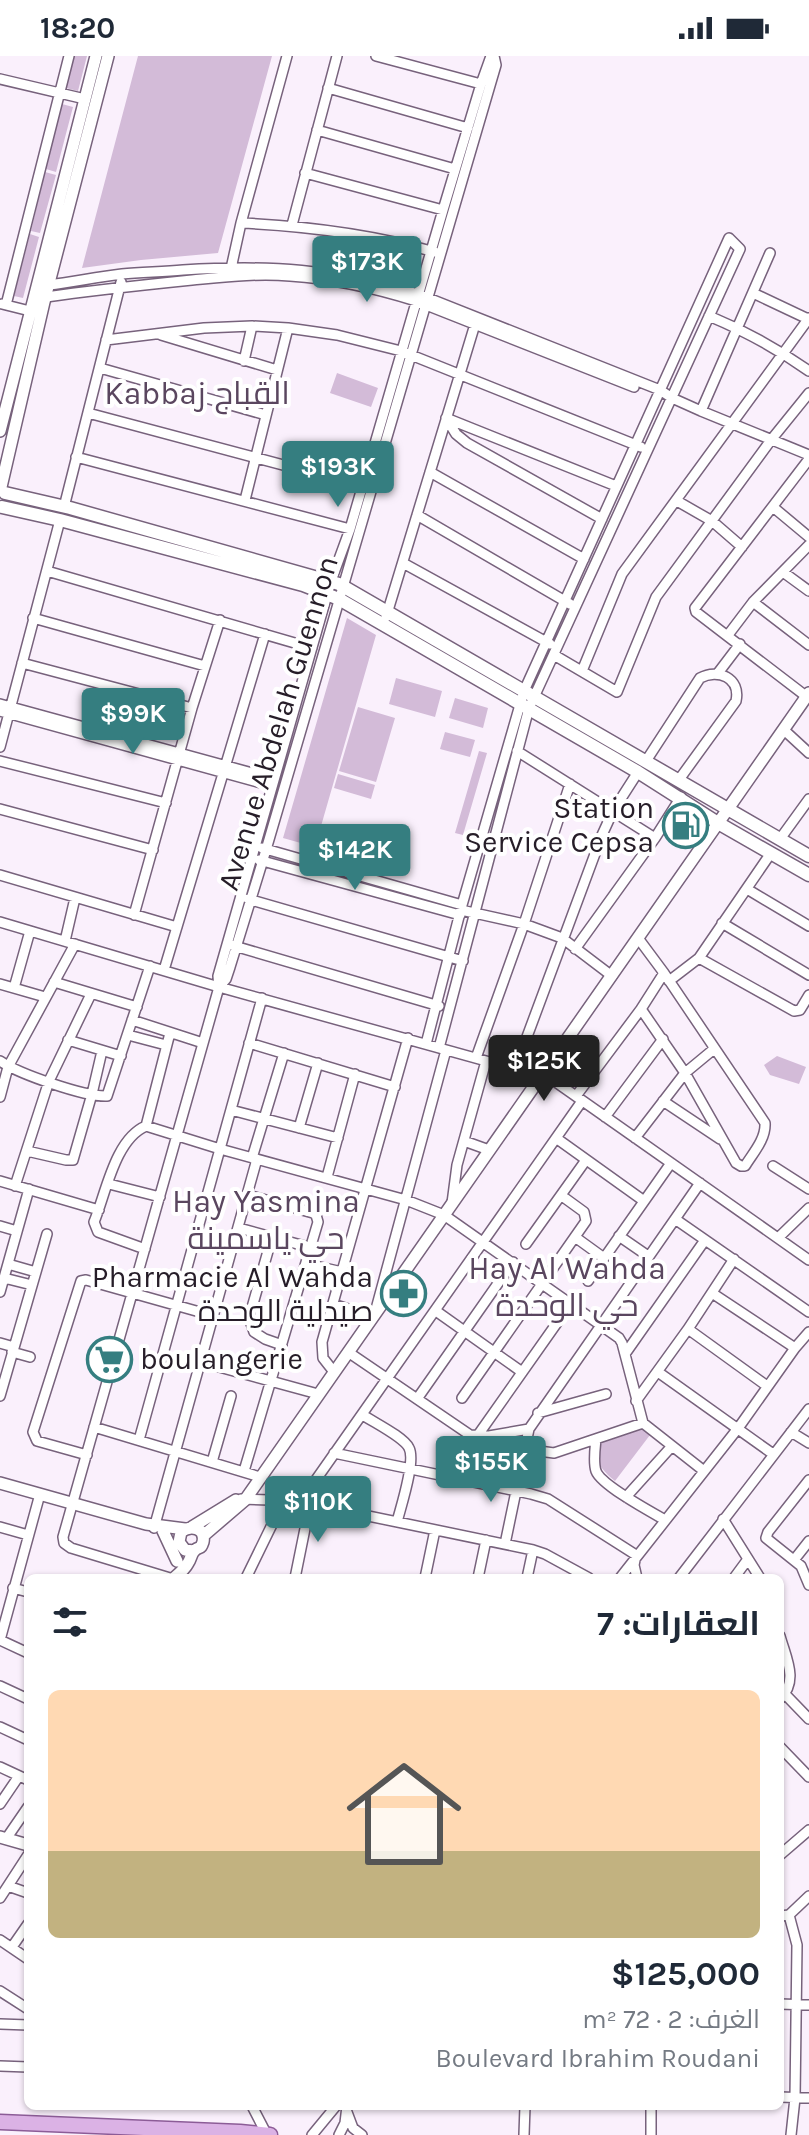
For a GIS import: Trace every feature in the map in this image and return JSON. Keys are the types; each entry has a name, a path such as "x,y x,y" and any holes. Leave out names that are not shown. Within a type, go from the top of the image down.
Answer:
{"main road":[{"path":"2,489 5,502 1,508 62,513"},
{"path":"2,489 62,513 303,585 335,590 642,766 678,781 809,856"},
{"path":"642,766 718,823 809,875"},
{"path":"0,2122 268,2135"}],"street":[{"path":"36,312 3,304 69,56"},
{"path":"36,312 47,291 90,101 96,56"},
{"path":"2,489 15,397 90,101 108,56"},
{"path":"230,272 287,56"},
{"path":"292,225 337,56"},
{"path":"376,56 481,84"},
{"name":"Avenue Abdelah Guennon","path":"246,898 251,858 260,848 422,300 431,251 455,169 481,84 493,56"},
{"name":"Avenue Abdelah Guennon","path":"422,300 442,255 496,65 493,56"},
{"path":"0,79 90,101"},
{"path":"328,88 468,128"},
{"path":"317,130 455,169"},
{"path":"305,173 443,210"},
{"path":"241,223 339,230 442,255"},
{"path":"374,1315 406,1200 443,1049 448,1008 517,751 527,700 555,651 740,249 729,238 546,642 527,700 461,910 426,1044"},
{"path":"701,411 770,253"},
{"path":"47,291 122,274 288,268 384,283 672,398 809,457 695,608 696,612 808,695 260,1477 245,1497 203,1536 201,1546 178,1574"},
{"path":"47,291 120,287 230,272"},
{"path":"0,747 5,709 22,663 47,571 122,274"},
{"path":"582,671 622,574 808,318 753,293"},
{"path":"709,316 784,353 809,371"},
{"path":"386,619 476,321"},
{"path":"106,340 204,328 252,326 337,335 406,353 648,449"},
{"path":"244,361 252,326"},
{"path":"245,500 288,328"},
{"path":"154,333 277,370"},
{"name":"Avenue Abdelah Guennon","path":"159,1574 71,1548 64,1543 63,1537 219,987 218,976 263,860 260,848 273,783 312,648 335,590 362,486 406,353"},
{"path":"100,368 266,415"},
{"path":"403,563 546,642 582,671 617,692 656,597 809,393"},
{"path":"0,431 15,397"},
{"path":"88,413 362,486"},
{"path":"446,418 616,486"},
{"path":"446,418 456,434 467,443 602,519"},
{"path":"76,457 350,529"},
{"path":"430,472 584,559"},
{"path":"677,501 712,521 742,547"},
{"path":"773,507 809,537"},
{"path":"417,515 575,607"},
{"path":"728,635 753,602 809,545"},
{"path":"47,571 312,648"},
{"path":"783,572 809,591"},
{"path":"753,602 809,645"},
{"path":"33,618 205,666"},
{"path":"134,915 220,620"},
{"path":"164,970 265,634"},
{"path":"718,673 740,644"},
{"path":"22,663 192,708"},
{"path":"515,1069 587,870 613,811 700,678 718,673 735,685 738,693 736,701 678,781"},
{"path":"5,709 273,783"},
{"path":"784,730 809,753"},
{"path":"517,751 655,838"},
{"path":"0,761 166,803"},
{"path":"452,1203 457,1165 481,1060 570,784"},
{"path":"575,949 681,797"},
{"path":"780,839 808,802"},
{"path":"0,809 153,850"},
{"path":"260,848 461,910"},
{"path":"296,1574 306,1502 334,1453 556,1138 641,1009 667,977 699,958 771,853"},
{"path":"251,858 524,924 562,938 612,976"},
{"path":"0,875 177,927"},
{"path":"747,889 809,926"},
{"path":"0,1097 4,1064 54,982 70,942 75,898"},
{"path":"246,898 463,961"},
{"path":"0,922 481,1060 543,1073 778,1238 807,1254"},
{"path":"722,923 809,975"},
{"path":"14,988 30,931"},
{"path":"638,938 760,1114 766,1128 744,1166 736,1163 685,1073 641,1009"},
{"path":"232,946 448,1008"},
{"path":"699,958 794,1011 800,1010 808,997"},
{"path":"4,1064 92,1094 109,1094 150,966"},
{"path":"54,982 137,1007"},
{"path":"0,984 45,997"},
{"path":"15,1186 49,1081 91,994"},
{"path":"139,1440 262,998"},
{"path":"132,1020 203,1043"},
{"path":"146,1126 170,1033"},
{"path":"128,1035 166,1045"},
{"path":"334,1372 323,1358 321,1347 408,1038"},
{"path":"605,1117 663,1039"},
{"path":"68,1040 121,1056"},
{"path":"249,1043 395,1087"},
{"path":"635,1138 685,1073 714,1049"},
{"path":"27,1151 73,1160 102,1051"},
{"path":"177,1561 155,1527 248,1195 264,1119 284,1053"},
{"path":"299,1128 318,1063"},
{"path":"327,1177 355,1074"},
{"path":"663,1101 724,1142"},
{"path":"231,1110 338,1138"},
{"path":"145,1249 98,1232 94,1222 119,1154 128,1139 146,1126 406,1200 444,1215 619,1338 643,1423 704,1471"},
{"path":"556,1138 644,1201"},
{"path":"464,1141 489,1150"},
{"path":"526,1244 586,1160"},
{"path":"588,1281 671,1163"},
{"path":"773,1166 809,1189"},
{"path":"0,1181 99,1210"},
{"path":"505,1544 529,1429 700,1183"},
{"path":"109,1184 160,1197"},
{"path":"0,1292 29,1189"},
{"path":"244,1471 318,1222 313,1213 248,1195"},
{"path":"462,1398 587,1218 562,1196"},
{"path":"778,1238 809,1208"},
{"path":"675,1219 809,1312"},
{"path":"0,1226 17,1231"},
{"path":"239,1228 312,1248"},
{"path":"0,1396 47,1234"},
{"path":"619,1236 648,1256"},
{"path":"272,1237 249,1318 254,1332 282,1345"},
{"path":"575,1237 604,1258"},
{"path":"625,1354 705,1240"},
{"path":"636,1401 734,1259"},
{"path":"417,1399 513,1262"},
{"path":"8,1264 36,1272"},
{"path":"307,1264 342,1272"},
{"path":"4,1278 32,1285"},
{"path":"87,1455 37,1441 33,1432 81,1281 214,1316"},
{"path":"712,1293 795,1348"},
{"path":"483,1435 522,1372 571,1303"},
{"path":"333,1304 374,1315"},
{"path":"436,1311 522,1372"},
{"path":"688,1329 767,1386"},
{"path":"623,1574 739,1427 809,1332"},
{"path":"0,1343 30,1357"},
{"path":"348,1352 466,1433 554,1453 643,1423"},
{"path":"201,1362 318,1394"},
{"path":"658,1372 773,1454"},
{"path":"538,1413 606,1394"},
{"path":"212,1462 231,1396"},
{"path":"682,1574 809,1409"},
{"path":"363,1415 409,1446 410,1469 397,1522"},
{"path":"94,1427 260,1477"},
{"path":"483,1435 529,1429"},
{"path":"791,1432 809,1443"},
{"path":"596,1439 595,1470 599,1477 665,1520"},
{"path":"626,1497 672,1446"},
{"path":"334,1453 548,1499 636,1555"},
{"path":"809,1480 766,1535 768,1541 801,1566 809,1585"},
{"path":"0,1483 155,1527 199,1530 203,1536"},
{"path":"24,1651 0,1640 40,1494"},
{"path":"174,1574 180,1534 245,1497 306,1502 533,1550 582,1574"},
{"path":"248,1574 284,1500"},
{"path":"723,1519 757,1574"},
{"path":"0,1527 28,1535"},
{"path":"155,1527 185,1550 194,1551"},
{"path":"426,1574 435,1530"},
{"path":"479,1574 486,1540"},
{"path":"794,1560 809,1541"},
{"path":"528,1574 533,1550"},
{"path":"636,1555 636,1574"},
{"path":"737,1574 748,1559"},
{"path":"568,1574 569,1566"},
{"path":"13,1588 24,1591"},
{"path":"784,1652 790,1685 784,1692"},
{"path":"0,1686 24,1697"},
{"path":"784,1696 809,1719"},
{"path":"0,1727 24,1738"},
{"path":"784,1751 809,1777"},
{"path":"0,1767 23,1778 0,1804"},
{"path":"24,1812 2,1841 24,1844"},
{"path":"784,1852 809,1830"},
{"path":"0,1898 24,1861"},
{"path":"8,1886 24,1892"},
{"path":"791,2135 795,2098 797,1945 785,1916 809,1896"},
{"path":"12,1947 24,1930"},
{"path":"0,1940 24,1956"},
{"path":"797,1945 809,1945"},
{"path":"0,1991 24,2006"},
{"path":"784,2004 809,2005"},
{"path":"0,2024 24,2025"},
{"path":"0,2066 24,2067"},
{"path":"784,2097 809,2098"},
{"path":"254,2110 268,2135"},
{"path":"312,2135 333,2110"},
{"path":"339,2135 347,2110"},
{"path":"347,2110 353,2128 362,2135"},
{"path":"524,2135 525,2110"},
{"path":"651,2110 651,2135"}],"shaded area":[{"path":"74,56 87,56 78,91 66,88"},
{"path":"138,56 272,56 218,253 82,268"},
{"path":"62,104 73,107 56,172 46,169"},
{"path":"45,172 56,175 40,233 31,231"},
{"path":"30,234 39,237 23,298 14,296"},
{"path":"337,373 378,388 371,407 330,393"},
{"path":"347,618 376,635 315,847 283,838"},
{"path":"396,678 442,691 435,717 389,704"},
{"path":"455,698 488,708 483,728 449,718"},
{"path":"358,707 395,718 376,782 339,771"},
{"path":"445,732 475,740 470,757 440,749"},
{"path":"479,751 487,753 463,835 455,833"},
{"path":"338,774 375,785 371,799 334,788"},
{"path":"777,1056 806,1067 799,1084 770,1075 764,1065"},
{"path":"639,1426 650,1435 615,1481 599,1462 600,1445 604,1439"}],"place":[{"name":"Station Service Cepsa","path":"685,825"},
{"name":"Pharmacie Al Wahda صيدلية الوحدة","path":"404,1294"},
{"name":"boulangerie","path":"109,1359"}],"district":[{"name":"Kabbaj القباج","path":"197,393"},
{"name":"Hay Yasmina حي ياسمينة","path":"266,1220"},
{"name":"Hay Al Wahda حي الوحدة","path":"567,1286"}]}
